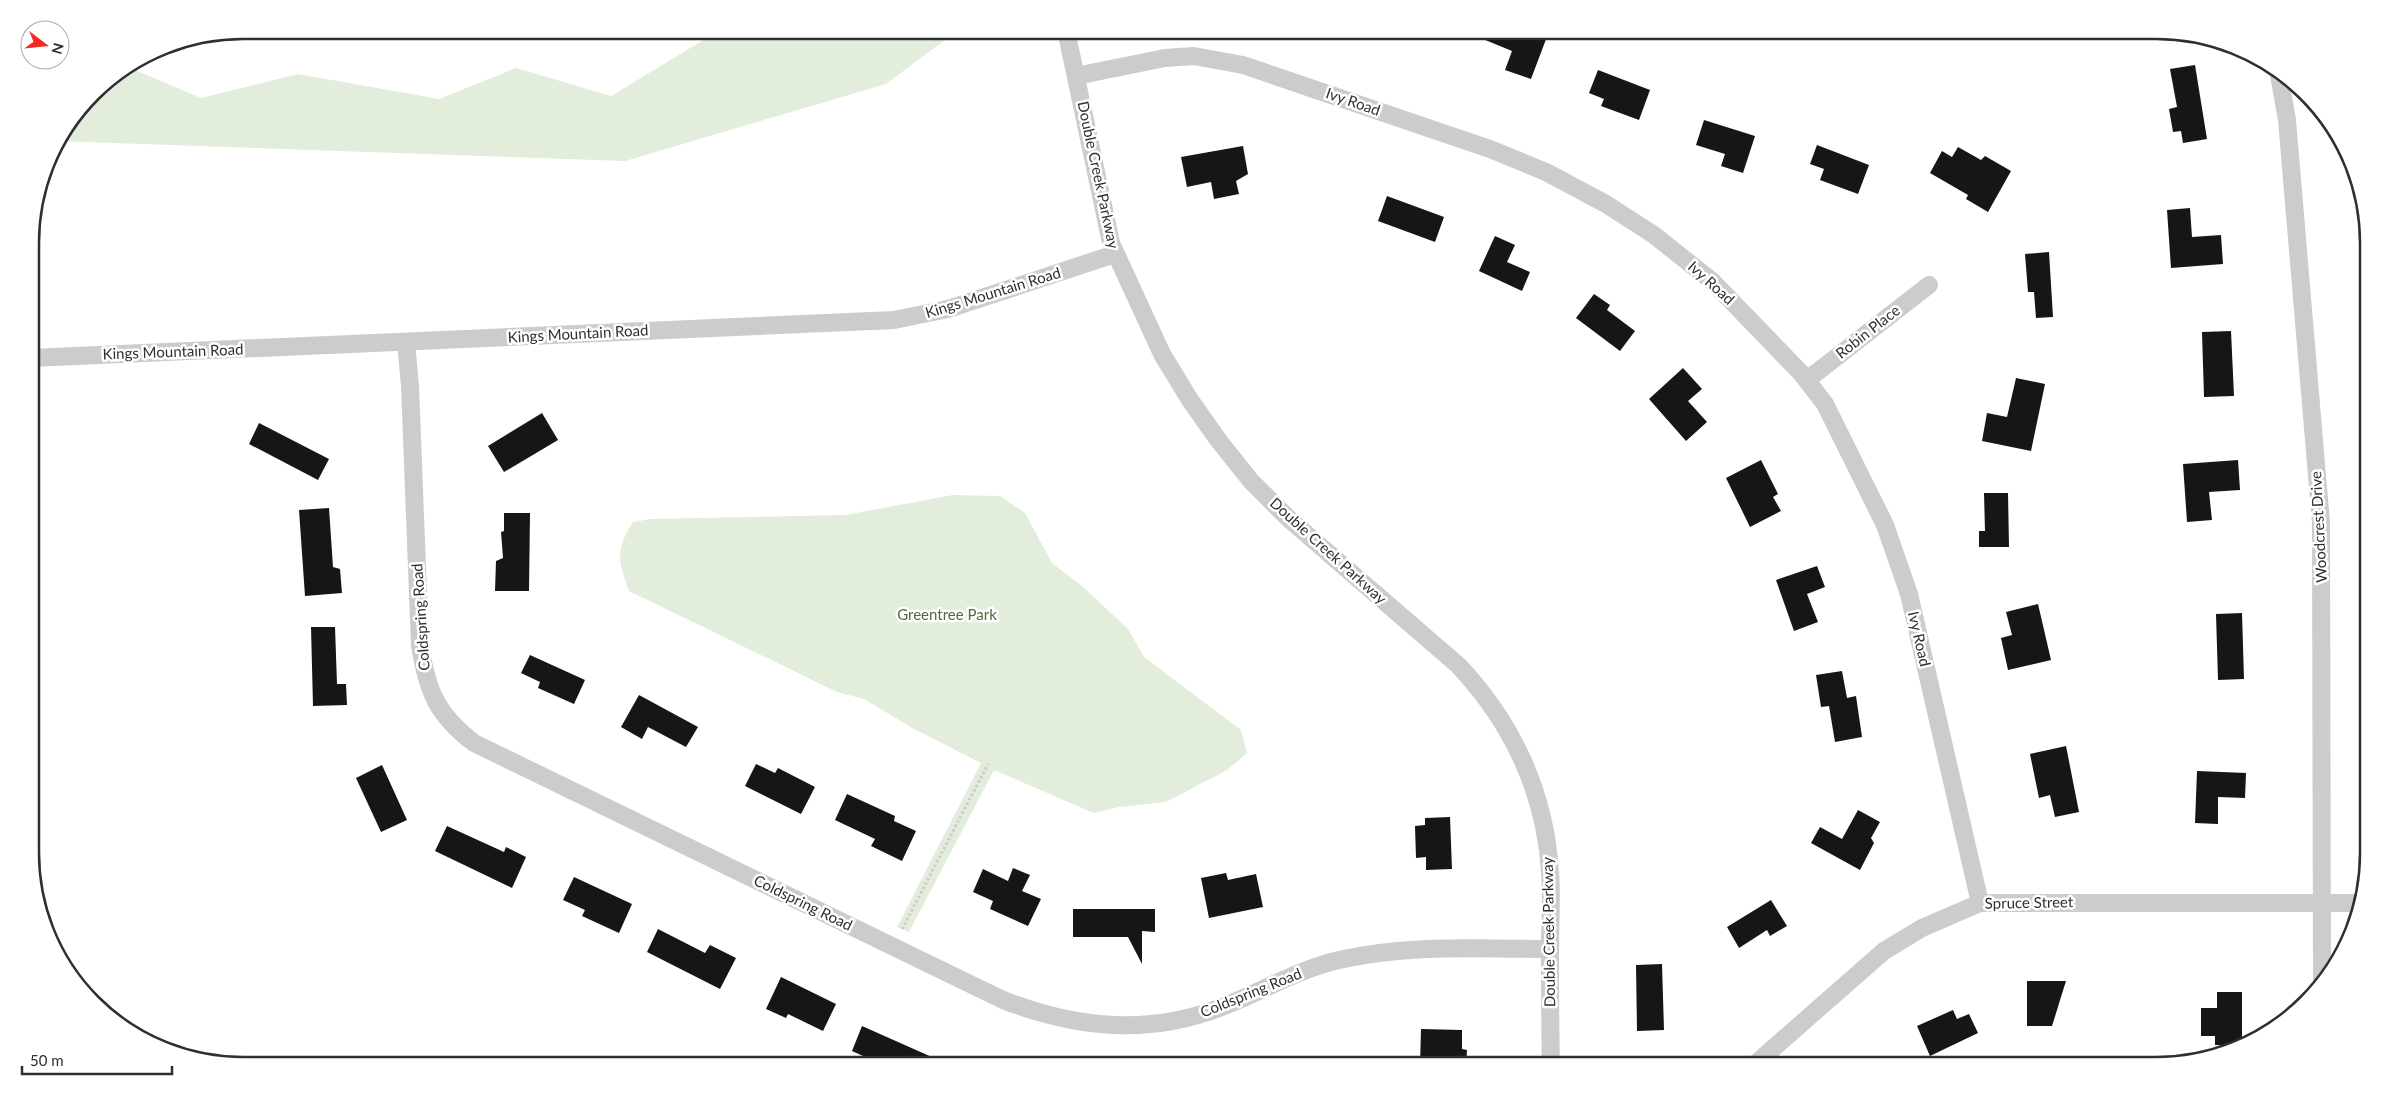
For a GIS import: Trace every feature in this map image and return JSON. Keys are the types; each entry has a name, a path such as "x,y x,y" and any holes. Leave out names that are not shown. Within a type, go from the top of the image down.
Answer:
{"street":[{"name":"Double Creek Parkway","path":"1068,39 1115,254 1162,354 1190,400 1219,442 1251,481 1289,519 1459,666 1481,689 1502,718 1528,768 1544,824 1550,872 1551,1057"},
{"name":"Ivy Road","path":"1076,76 1155,59 1194,56 1243,65 1490,149 1538,169 1606,204 1661,240 1712,281 1807,380 1825,404 1885,525 1908,594 1980,903"},
{"name":"Woodcrest Drive","path":"2280,80 2287,120 2321,523 2322,972"},
{"name":"Kings Mountain Road","path":"39,358 894,320 948,309 1115,254"},
{"name":"Robin Place","path":"1807,380 1929,284"},
{"name":"Coldspring Road","path":"406,342 410,386 420,645 424,673 440,709 457,730 474,743 1003,1000 1036,1013 1075,1022 1127,1026 1163,1023 1198,1015 1307,970 1366,954 1418,949 1550,949"},
{"name":"Spruce Street","path":"1763,1057 1884,951 1922,928 1980,903 2354,903"}],"path":[{"path":"902,929 988,764"}],"green space":[{"path":"705,39 946,39 886,84 625,161 66,141 81,118 98,98 135,70 201,98 298,74 439,99 516,68 611,96"},
{"name":"Greentree Park","path":"953,495 1000,496 1025,513 1052,563 1082,586 1128,629 1144,657 1241,730 1247,753 1227,770 1166,802 1119,807 1094,813 994,770 909,932 897,927 981,763 914,729 864,699 837,692 629,591 622,572 620,556 623,540 633,522 651,519 845,515"}],"building":[{"path":"1483,39 1546,39 1531,79 1505,70 1512,51"},
{"path":"2195,65 2207,139 2183,143 2181,131 2173,132 2169,109 2177,107 2170,69"},
{"path":"1598,70 1650,90 1639,120 1601,106 1604,99 1589,93"},
{"path":"1704,120 1755,136 1743,173 1721,166 1725,154 1696,145"},
{"path":"1817,145 1869,165 1858,194 1820,180 1824,169 1810,164"},
{"path":"1243,146 1248,174 1236,181 1239,194 1214,199 1211,182 1187,187 1181,157"},
{"path":"1958,147 1981,160 1985,156 2011,171 1988,212 1966,199 1968,195 1930,173 1942,151 1952,157"},
{"path":"1387,196 1444,217 1435,242 1378,221"},
{"path":"2190,208 2192,237 2221,235 2223,264 2171,268 2167,210"},
{"path":"1495,236 1515,245 1507,262 1530,272 1522,291 1479,271"},
{"path":"2049,252 2053,317 2036,318 2034,292 2028,292 2025,254"},
{"path":"1594,294 1610,305 1607,310 1635,331 1620,351 1576,318"},
{"path":"2231,331 2234,396 2204,397 2202,332"},
{"path":"1683,368 1702,389 1688,401 1707,422 1686,441 1649,399"},
{"path":"2016,378 2045,384 2031,451 1982,441 1987,413 2007,417"},
{"path":"542,413 558,440 504,472 488,446"},
{"path":"259,423 329,459 318,480 249,444"},
{"path":"1761,460 1778,494 1773,497 1781,511 1750,527 1726,478"},
{"path":"2238,460 2240,490 2209,492 2212,520 2187,522 2183,464"},
{"path":"1984,493 2008,493 2009,547 1979,547 1979,531 1985,531"},
{"path":"329,508 333,567 340,569 342,593 305,596 299,510"},
{"path":"504,513 530,513 529,591 495,591 496,561 503,558 501,532 504,531"},
{"path":"1817,566 1825,587 1807,594 1818,622 1794,631 1776,580"},
{"path":"2038,604 2051,660 2008,670 2001,638 2012,635 2006,612"},
{"path":"2242,613 2244,679 2218,680 2216,614"},
{"path":"311,627 335,627 337,684 346,684 347,705 313,706"},
{"path":"530,655 585,680 574,704 538,688 540,682 521,673"},
{"path":"1842,671 1847,698 1856,696 1862,737 1835,742 1829,706 1821,707 1816,675"},
{"path":"639,695 698,727 686,747 648,727 642,739 621,727"},
{"path":"2066,746 2079,812 2055,817 2050,795 2039,798 2030,754"},
{"path":"756,764 775,773 778,768 815,787 801,814 745,786"},
{"path":"382,765 407,820 381,832 356,778"},
{"path":"2197,771 2246,773 2245,798 2218,797 2218,824 2195,823"},
{"path":"847,794 895,816 894,821 916,831 902,861 871,846 875,839 835,820"},
{"path":"1858,810 1880,822 1871,838 1874,843 1860,870 1811,843 1820,827 1842,839"},
{"path":"1450,817 1452,869 1426,870 1426,857 1416,858 1415,826 1425,825 1425,818"},
{"path":"447,826 504,852 506,847 526,857 512,888 435,851"},
{"path":"1013,868 1030,875 1022,891 1041,899 1028,926 990,909 993,901 973,892 983,869 1008,881"},
{"path":"1226,873 1228,880 1256,874 1263,907 1209,918 1201,878"},
{"path":"574,877 632,904 619,933 582,916 585,910 563,900"},
{"path":"1771,900 1787,926 1770,936 1767,930 1739,948 1727,927"},
{"path":"1073,909 1155,909 1155,932 1142,931 1142,964 1128,937 1073,937"},
{"path":"658,929 705,953 710,945 736,958 720,989 647,952"},
{"path":"1662,964 1664,1030 1637,1031 1636,965"},
{"path":"781,977 836,1004 823,1031 788,1014 786,1018 766,1009"},
{"path":"2027,981 2066,981 2052,1026 2027,1026"},
{"path":"2217,992 2242,992 2242,1038 2225,1045 2215,1045 2215,1036 2201,1036 2201,1008 2217,1008"},
{"path":"1953,1010 1957,1019 1969,1014 1978,1033 1930,1056 1917,1026"},
{"path":"862,1026 932,1057 865,1057 852,1051"},
{"path":"1421,1029 1462,1030 1462,1049 1467,1050 1467,1057 1420,1057"}]}
